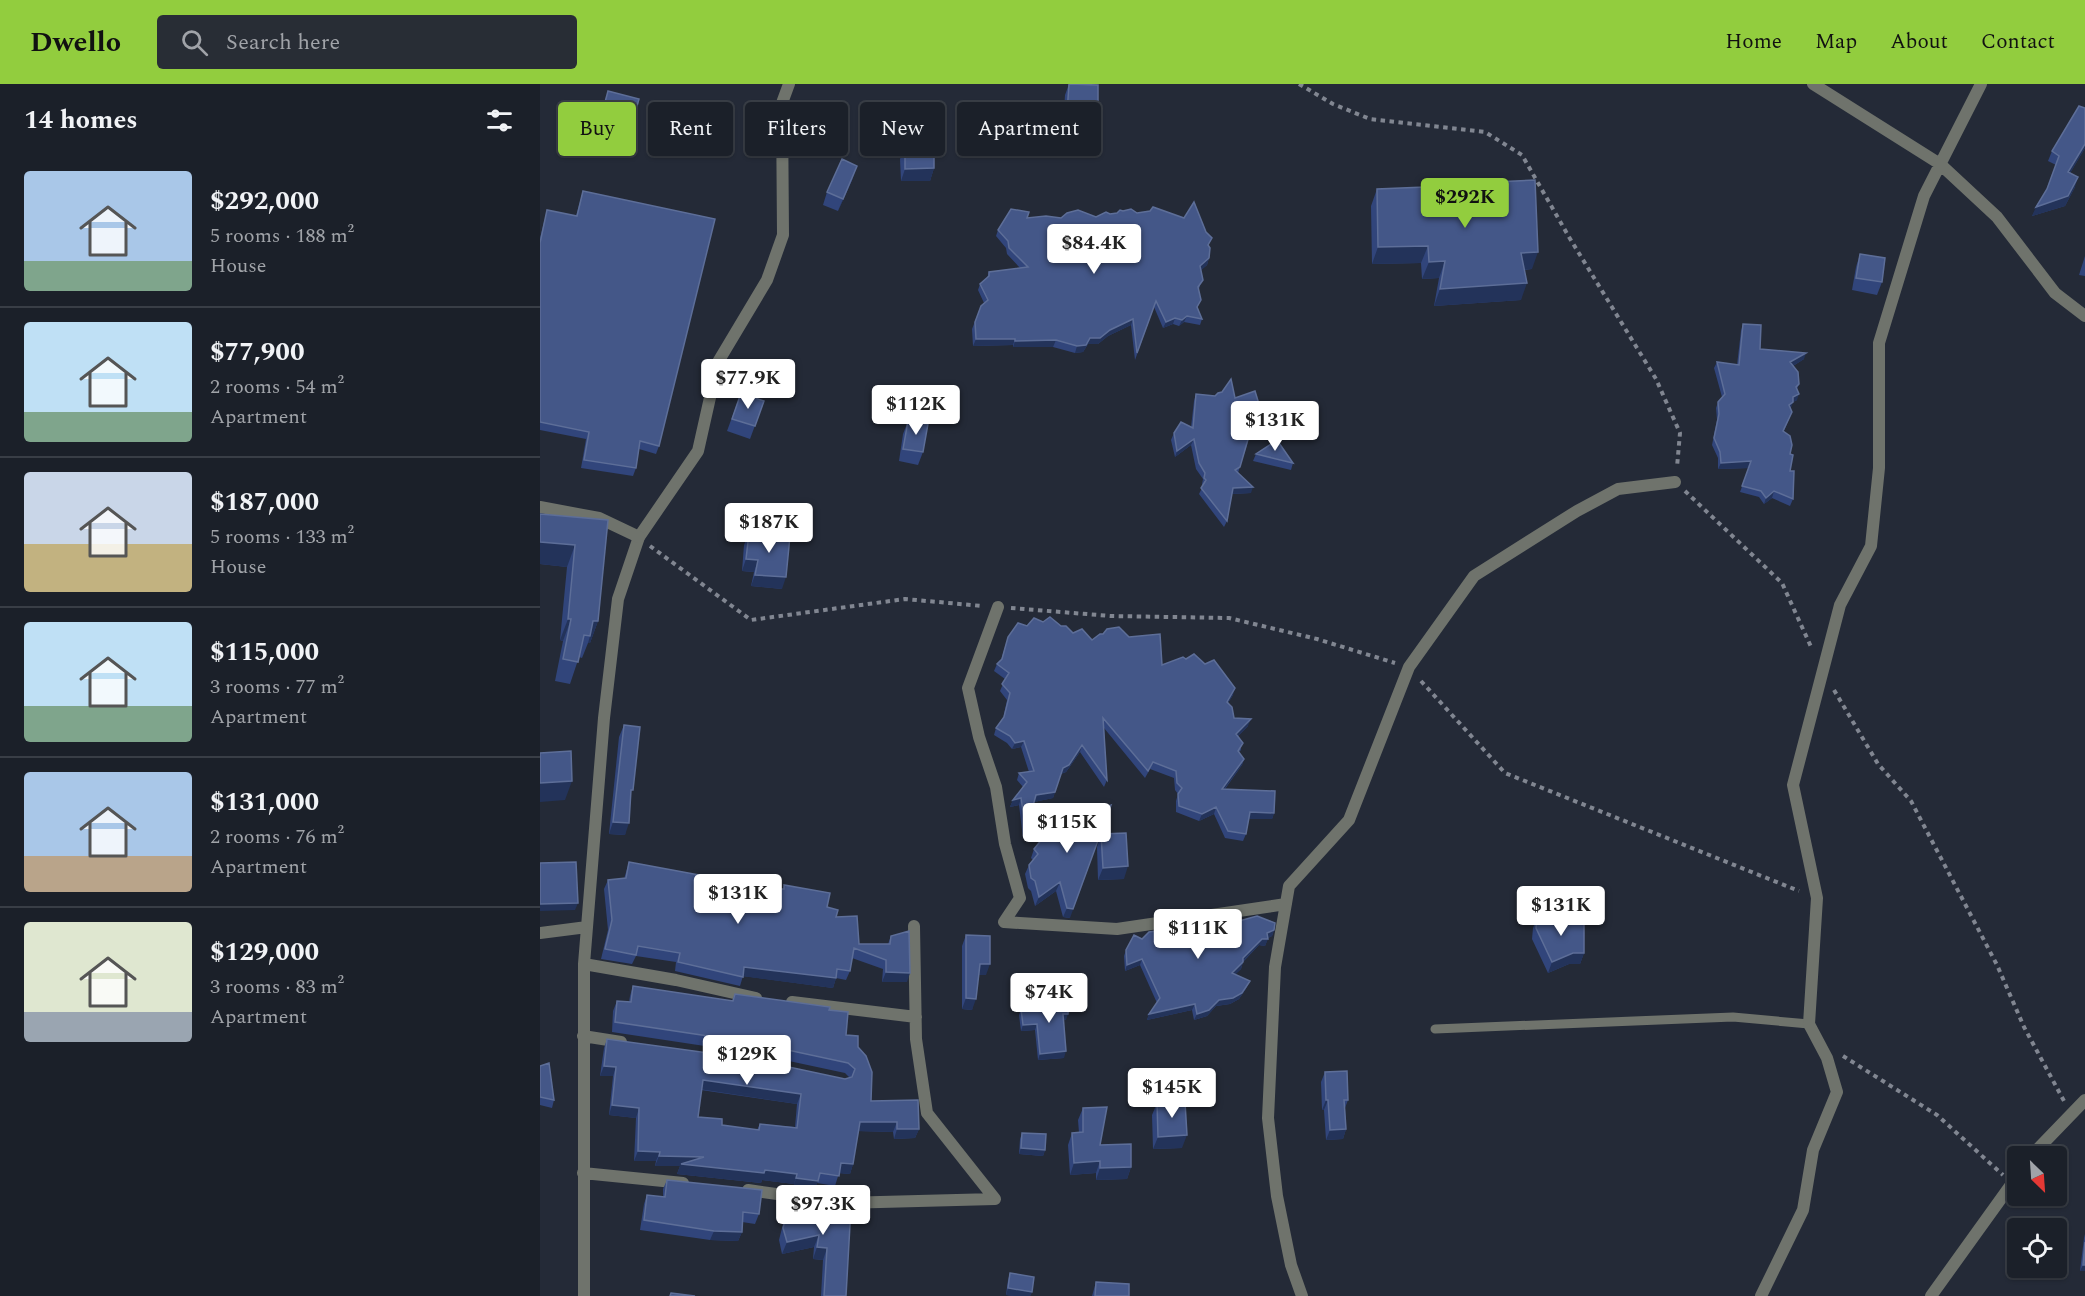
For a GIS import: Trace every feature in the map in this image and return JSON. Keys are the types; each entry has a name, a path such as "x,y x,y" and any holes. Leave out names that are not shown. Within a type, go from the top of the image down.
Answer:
{"street":[{"path":"584,1296 584,964 604,718 618,599 639,537 698,451 718,362 767,280 783,235 782,103 789,84"},
{"path":"1813,84 1940,164 1997,218 2055,293 2085,316"},
{"path":"1761,1296 1803,1210 1813,1150 1837,1092 1827,1058 1809,1024 1817,898 1793,785 1840,605 1871,546 1879,468 1879,343 1924,196 1981,84"},
{"path":"1302,1296 1292,1265 1277,1196 1269,1118 1275,967 1289,886 1349,820 1409,667 1474,576 1577,511 1618,489 1675,482"},
{"path":"540,507 599,518 639,537"},
{"path":"998,607 968,688 979,736 996,787 1005,844 1020,898 1004,922 1117,929 1286,904"},
{"path":"741,1189 842,1203 995,1200 927,1113 916,1039 914,926"},
{"path":"540,933 587,927"},
{"path":"584,964 771,1000 916,1017"},
{"path":"584,1036 635,1045"},
{"path":"2041,1146 2085,1100"},
{"path":"583,1173 696,1185"},
{"path":"1930,1296 2007,1190"}],"lane":[{"path":"1435,1029 1733,1017 1809,1024"}],"path":[{"path":"1299,84 1333,104 1370,119 1485,132 1522,155 1656,379 1680,433 1675,482 1782,583 1822,670 1878,764 1911,801 1997,965 2024,1027 2071,1114"},
{"path":"639,537 751,620 905,598 1111,616 1229,618 1317,639 1409,667 1505,773 1817,898"},
{"path":"1818,1041 1937,1115 2007,1172"}],"building":[{"path":"1069,84 1098,85 1098,102 1068,102"},
{"path":"608,91 639,99 636,110 636,102 605,102"},
{"path":"2079,106 2085,108 2085,144 2068,172 2078,177 2068,196 2036,207 2047,189 2059,156 2052,151"},
{"path":"905,156 934,156 934,168 905,169"},
{"path":"842,159 857,166 843,199 827,192"},
{"path":"1535,180 1538,252 1521,253 1527,283 1440,289 1445,261 1429,262 1428,246 1378,247 1377,189"},
{"path":"583,191 715,219 659,446 640,441 636,468 584,460 589,432 540,422 540,243 547,210 577,216"},
{"path":"1194,202 1206,232 1212,238 1208,245 1209,258 1200,266 1203,280 1198,287 1201,300 1197,307 1202,319 1187,316 1182,320 1175,318 1166,322 1156,301 1137,353 1133,319 1110,330 1100,338 1090,338 1086,345 1077,346 1056,340 976,339 975,322 981,306 988,300 980,284 989,276 989,272 1028,267 1009,248 1008,241 998,230 1011,209 1029,212 1027,218 1046,216 1061,218 1067,213 1078,210 1096,217 1106,212 1117,213 1120,210 1131,209 1137,213 1150,211 1153,207 1184,218"},
{"path":"1860,254 1885,258 1882,282 1856,278"},
{"path":"1743,324 1761,325 1760,349 1806,353 1790,362 1798,372 1799,384 1796,387 1799,394 1793,397 1793,402 1789,405 1792,412 1783,431 1790,436 1792,445 1790,471 1794,471 1793,499 1774,491 1766,498 1761,491 1742,486 1751,461 1721,463 1720,452 1714,438 1719,414 1718,402 1725,394 1717,362 1739,365"},
{"path":"1231,379 1235,398 1255,391 1259,404 1253,412 1254,423 1242,427 1251,429 1240,467 1235,470 1253,487 1233,488 1227,521 1201,488 1206,480 1205,473 1199,463 1194,439 1177,451 1174,433 1181,422 1193,428 1196,394 1215,396 1222,392"},
{"path":"741,393 764,401 755,426 732,419"},
{"path":"908,421 928,424 923,452 903,449"},
{"path":"1277,440 1293,463 1256,454"},
{"path":"540,514 608,520 598,621 593,621 590,636 584,635 578,662 563,659 571,619 568,619 575,545 540,542"},
{"path":"749,533 790,536 786,577 755,575 758,560 746,559"},
{"path":"1050,617 1073,633 1082,629 1092,640 1107,629 1119,627 1129,637 1160,634 1162,665 1183,657 1186,659 1194,654 1205,664 1214,660 1235,688 1227,702 1232,707 1234,718 1251,719 1236,734 1243,743 1238,751 1244,759 1222,789 1275,791 1274,813 1250,812 1246,834 1228,831 1216,807 1202,814 1179,806 1178,794 1182,788 1177,783 1176,771 1153,762 1148,771 1103,718 1107,780 1082,745 1069,765 1063,768 1055,792 1036,795 1026,831 1021,798 1013,800 1027,782 1019,773 1034,771 1024,741 1015,743 1010,736 996,728 1004,717 1010,693 1002,684 1009,673 997,664 1002,659 1008,637 1018,623 1027,626 1034,618 1043,622"},
{"path":"624,725 640,727 629,823 613,822"},
{"path":"571,751 572,781 540,783 540,753"},
{"path":"1111,805 1073,909 1067,908 1060,882 1039,897 1035,881 1031,878 1029,865 1038,854 1034,849 1059,818 1085,816"},
{"path":"1126,833 1128,866 1103,868 1101,834"},
{"path":"576,862 578,903 540,904 540,863"},
{"path":"629,862 775,889 784,889 784,885 830,893 827,907 838,910 836,917 857,916 859,944 890,944 891,936 909,931 910,973 886,972 886,960 854,948 850,971 837,969 836,978 744,967 743,977 678,962 680,953 638,946 636,955 605,949 612,920 608,880 626,878"},
{"path":"1257,916 1275,923 1274,930 1267,933 1268,939 1262,939 1232,973 1250,981 1242,993 1233,998 1219,1000 1209,1010 1197,1014 1195,1004 1149,1014 1160,998 1142,959 1127,965 1126,950 1134,935 1142,939 1149,932 1156,931 1159,925 1213,917 1216,919 1238,917 1239,921"},
{"path":"1537,917 1584,921 1584,953 1573,953 1552,962 1536,928"},
{"path":"966,935 990,936 990,964 980,964 976,999 966,998"},
{"path":"633,986 733,1001 735,994 830,1007 829,1010 848,1012 846,1035 858,1036 858,1047 866,1056 872,1072 871,1101 918,1100 919,1129 897,1129 897,1122 860,1122 853,1164 841,1163 839,1176 820,1173 818,1181 796,1178 797,1174 765,1170 764,1173 681,1164 704,1157 659,1156 660,1152 638,1151 639,1108 612,1105 616,1067 604,1066 607,1039 752,1059 845,1079 852,1077 855,1069 848,1063 755,1043 615,1022 617,1001 631,1002","holes":["703,1080 801,1094 797,1128 760,1124 759,1130 722,1125 722,1119 698,1117"]},
{"path":"1046,998 1069,999 1068,1014 1063,1014 1066,1051 1040,1054 1037,1024 1023,1025 1021,1009 1046,1006"},
{"path":"549,1063 554,1100 540,1097 540,1066"},
{"path":"1347,1071 1348,1100 1344,1100 1346,1129 1330,1130 1325,1072"},
{"path":"1185,1102 1187,1135 1158,1137 1157,1103"},
{"path":"1107,1107 1100,1145 1131,1144 1131,1167 1100,1168 1100,1161 1074,1163 1072,1133 1083,1132 1083,1108"},
{"path":"1022,1133 1046,1134 1045,1150 1021,1148"},
{"path":"667,1180 762,1190 759,1214 743,1212 742,1232 714,1231 644,1220 647,1195 665,1197"},
{"path":"793,1191 815,1194 812,1204 851,1207 846,1296 824,1296 827,1248 817,1247 819,1235 787,1242 783,1228"},
{"path":"2085,1242 2085,1265 2083,1265"},
{"path":"1010,1273 1034,1277 1032,1292 1008,1288"},
{"path":"1096,1282 1129,1284 1129,1296 1095,1296"},
{"path":"671,1293 695,1296 670,1296"}]}
